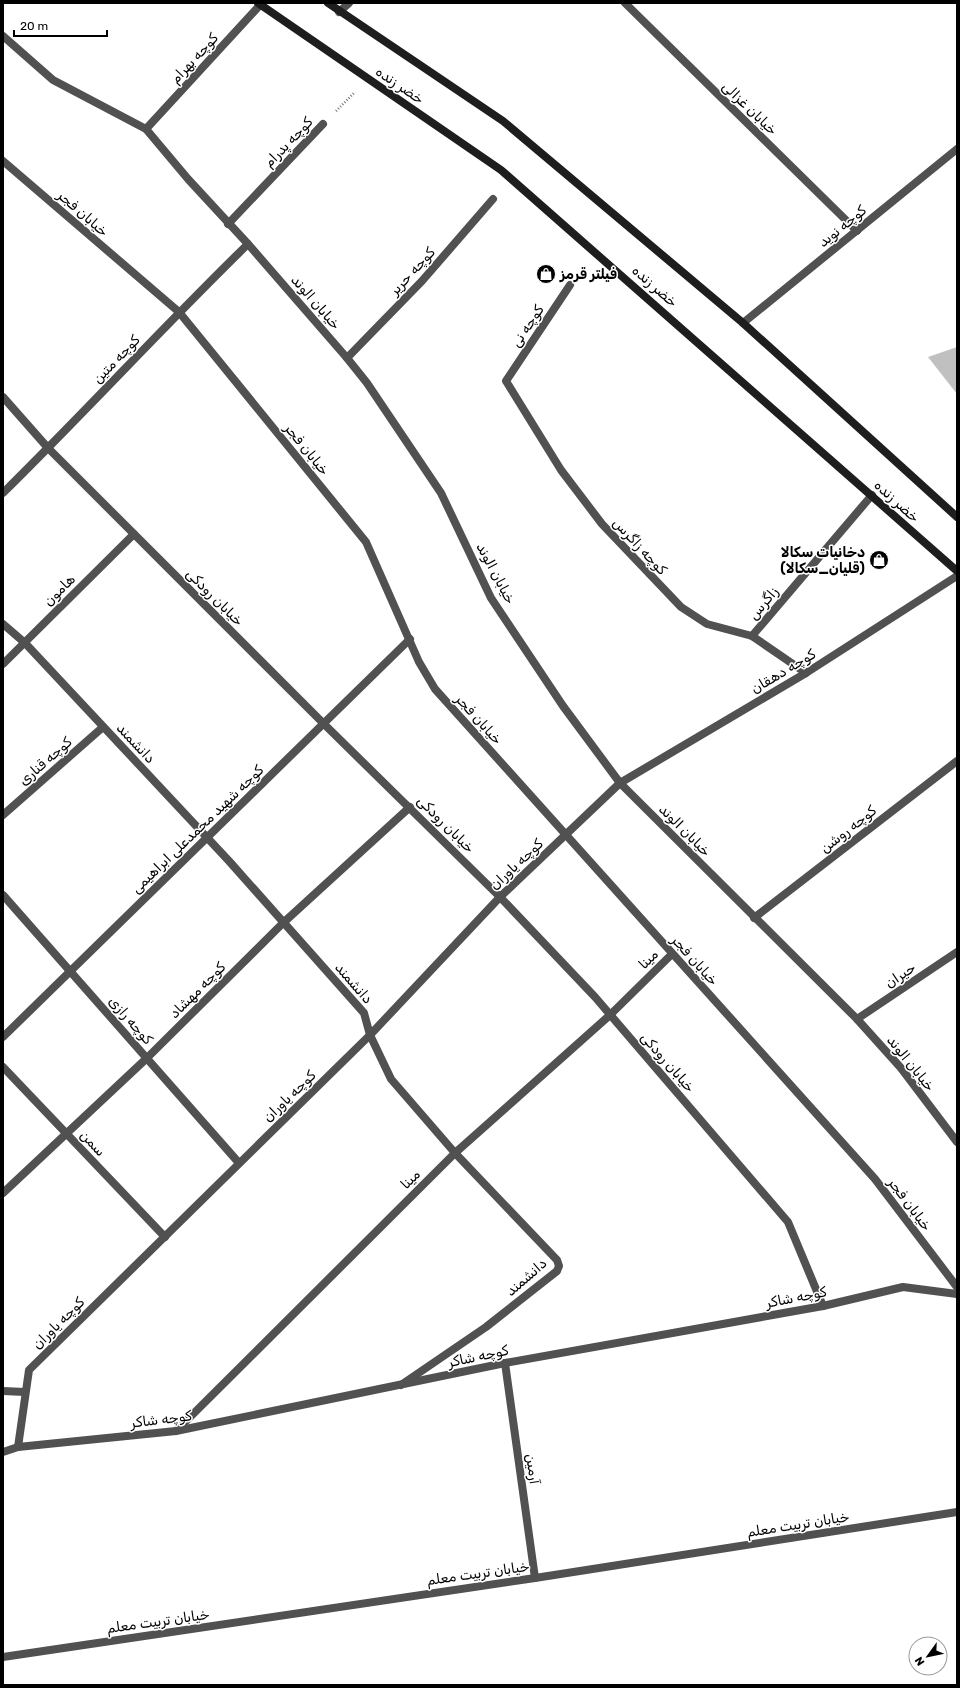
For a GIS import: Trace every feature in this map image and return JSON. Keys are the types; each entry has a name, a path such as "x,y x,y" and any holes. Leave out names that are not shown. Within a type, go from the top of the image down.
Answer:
{"street":[{"name":"خضر زنده","path":"328,3 339,12 503,121 743,324 957,517"},
{"path":"339,12 350,3"},
{"name":"خیابان غزالی","path":"625,3 857,231"},
{"name":"خضر زنده","path":"259,4 501,170 957,572"},
{"name":"کوچه بهرام","path":"146,128 259,4"},
{"name":"خیابان الوند","path":"3,36 54,80 146,128 228,224 248,244 347,358 367,383 441,493 491,598 563,706 620,783 857,1019 901,1068 957,1142"},
{"name":"کوچه پدرام","path":"228,224 323,124"},
{"name":"کوچه نوید","path":"743,324 957,149"},
{"name":"خیابان فجر","path":"3,161 179,312 366,542 419,662 435,689 875,1179 957,1287"},
{"name":"کوچه حریر","path":"347,358 422,281 493,199"},
{"name":"کوچه متین","path":"3,493 179,312 248,244"},
{"name":"کوچه نی","path":"506,381 570,285"},
{"name":"کوچه زاگرس","path":"506,381 561,470 602,524 680,607 707,624 752,636 806,673"},
{"name":"خیابان رودکی","path":"3,397 48,448 324,724 500,897 610,1015 788,1222 823,1306"},
{"name":"زاگرس","path":"752,636 872,496"},
{"name":"هامون","path":"3,664 134,534"},
{"name":"کوچه دهقان","path":"620,783 806,673 957,576"},
{"name":"دانشمند","path":"3,624 25,643 207,838 364,1013 370,1035 392,1079 455,1153 557,1260 559,1266 557,1271 486,1327 401,1385"},
{"name":"کوچه شهید محمدعلی ابراهیمی","path":"3,1037 410,639"},
{"name":"کوچه قناری","path":"3,815 103,727"},
{"name":"کوچه روشن","path":"754,918 957,761"},
{"name":"کوچه یاوران","path":"18,1447 29,1370 370,1035 500,897 620,783"},
{"name":"کوچه مهشاد","path":"3,1193 147,1058 283,922 410,807"},
{"name":"کوچه رازی","path":"3,895 239,1163"},
{"name":"حیران","path":"857,1019 957,952"},
{"name":"مینا","path":"176,1431 455,1153 610,1015 672,954"},
{"name":"سمن","path":"3,1067 165,1237"},
{"name":"کوچه شاکر","path":"3,1452 18,1447 176,1431 505,1363 823,1306 903,1287 957,1294"},
{"name":"آرمین","path":"505,1363 535,1578"},
{"path":"3,1391 25,1392"},
{"name":"خیابان تربیت معلم","path":"3,1657 535,1578 957,1512"}],"path":[{"name":"کوچه پدرام","path":"323,124 368,79"}],"building":[{"path":"957,347 957,394 928,357"}],"place":[{"name":"فیلتر قرمز","path":"546,274"},
{"name":"دخانیات سکالا (قلیان_سکالا)","path":"879,560"}]}
